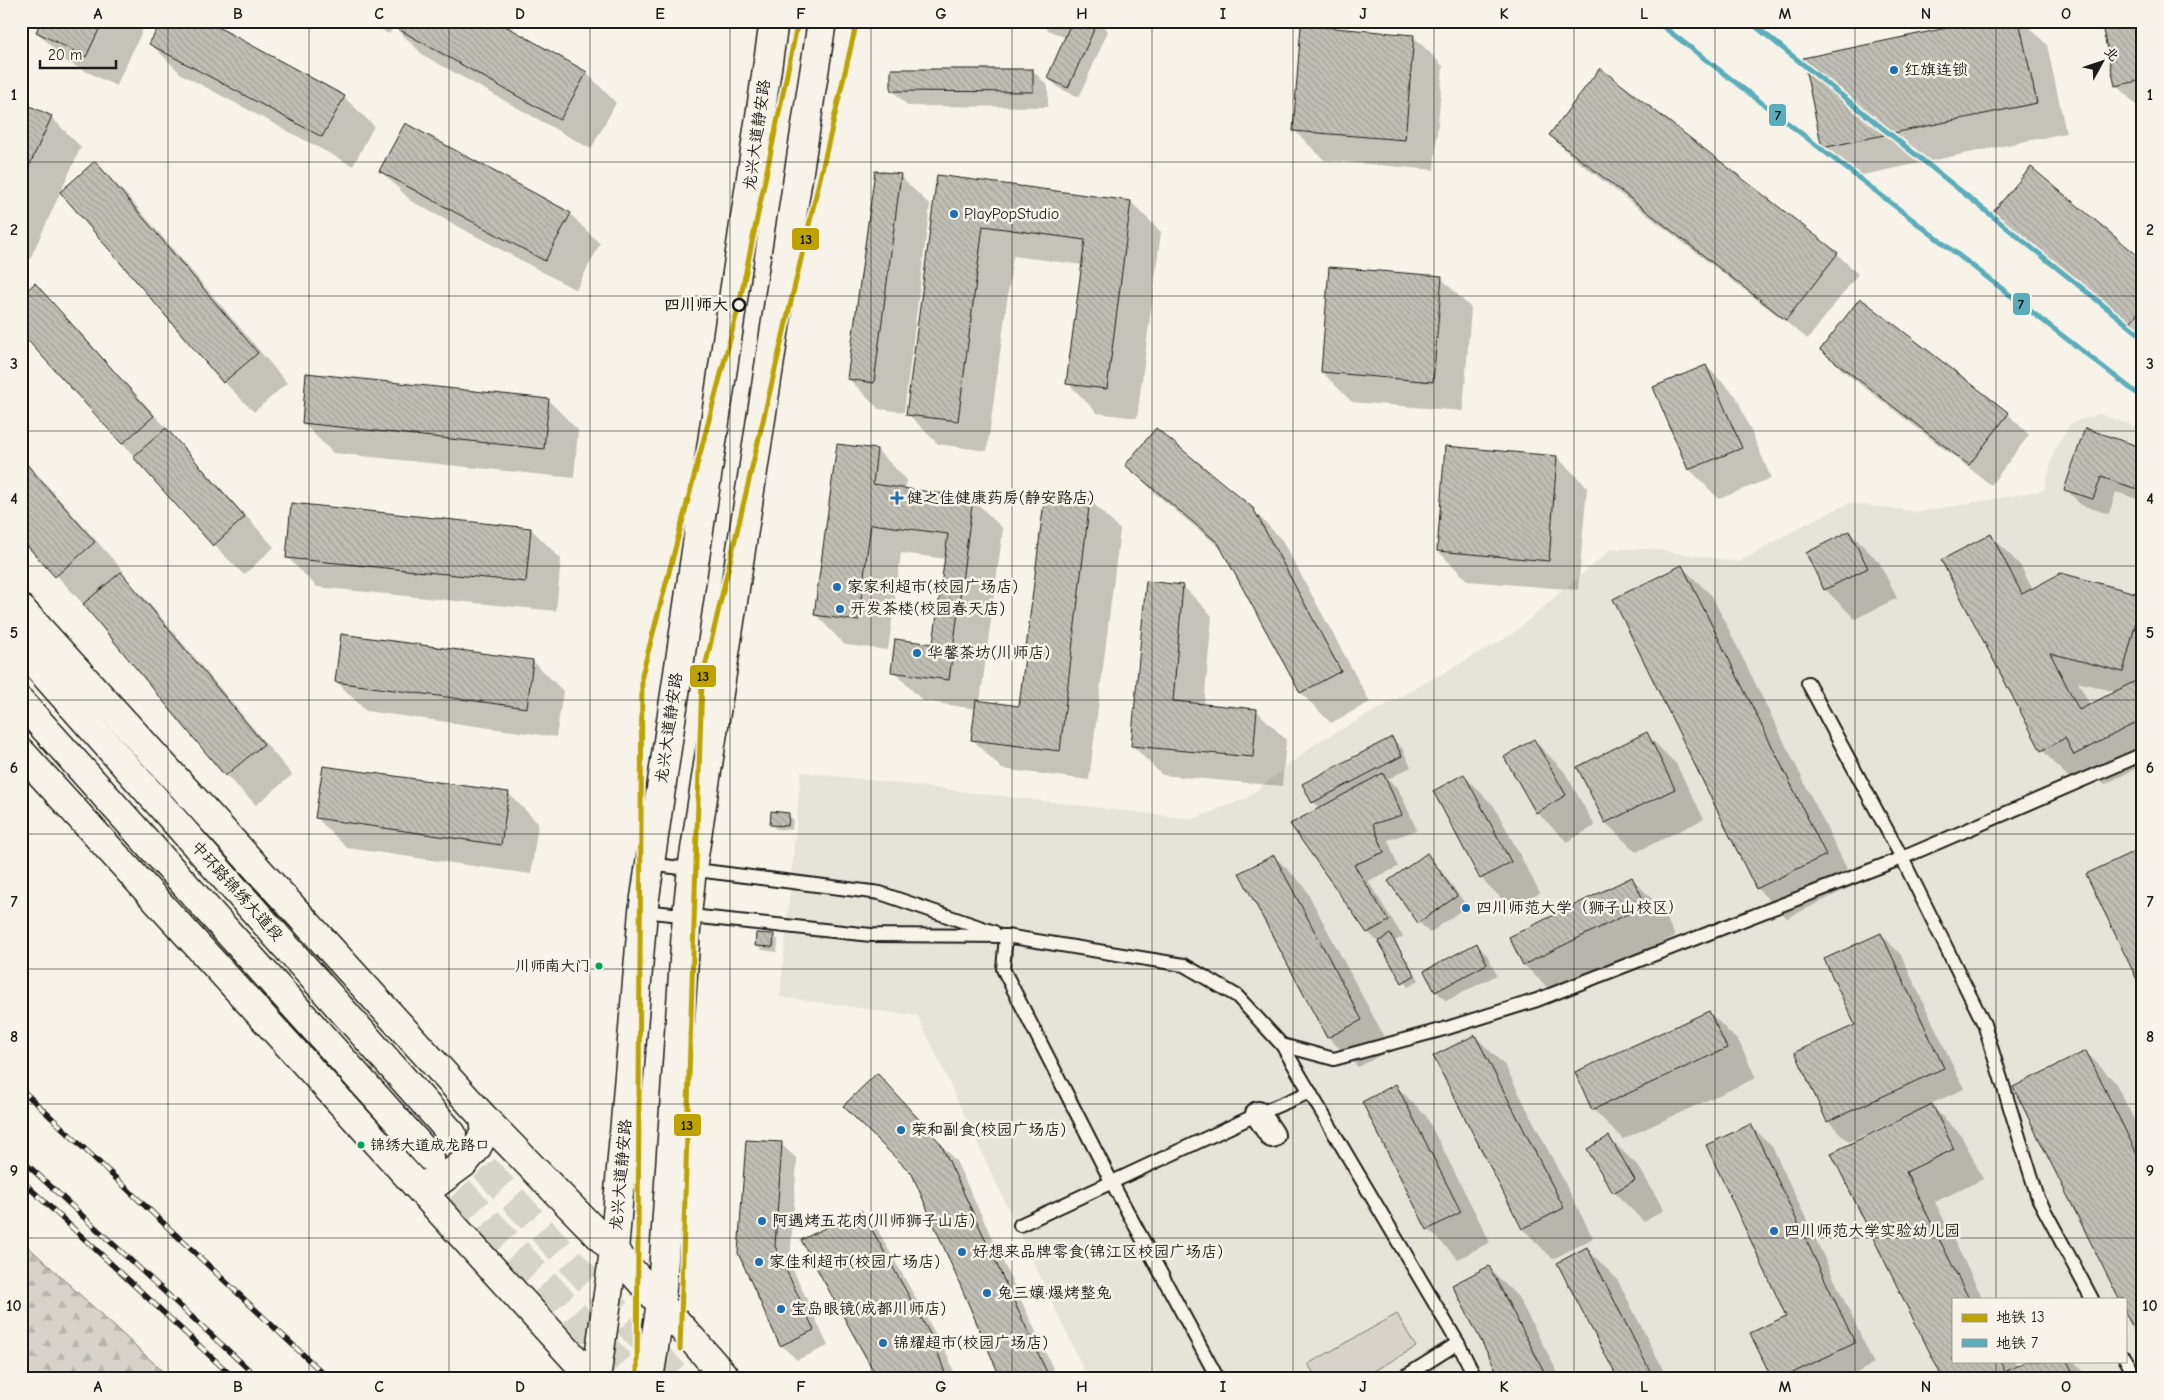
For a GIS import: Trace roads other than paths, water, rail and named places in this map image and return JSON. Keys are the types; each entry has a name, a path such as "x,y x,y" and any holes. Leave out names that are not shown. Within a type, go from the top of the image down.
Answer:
{"main road":[{"name":"龙兴大道静安路","path":"595,1379 614,1251 643,911 649,864 774,21"},
{"path":"650,1379 661,1303 686,915 822,21"},
{"path":"21,609 486,1119 614,1251 727,1379"},
{"name":"中环路锦绣大道段","path":"21,648 452,1134"},
{"name":"中环路锦绣大道段","path":"21,702 430,1157"},
{"path":"21,752 595,1379"},
{"path":"416,1185 437,1183 464,1163 476,1149 485,1132 486,1119"}],"street":[{"path":"1258,1114 1272,1135"}],"lane":[{"path":"1808,683 1902,858 1984,1024 2038,1198 2091,1298"},
{"path":"1282,1045 1334,1059 1444,1029 1537,1000 1902,858 2143,754"},
{"path":"649,864 880,894 1006,936"},
{"path":"643,911 871,935 1006,936 1184,965 1238,996 1282,1045 1458,1343 1476,1379"},
{"path":"1006,936 1003,968 1111,1181 1218,1379"},
{"path":"1020,1225 1111,1181 1310,1092"},
{"path":"1401,1379 1458,1343"},
{"path":"2126,1360 2137,1379"}],"tunnel":[{"path":"456,1137 679,1379"},
{"path":"431,1159 634,1379"}],"railway":[{"path":"21,1089 329,1379"},
{"path":"21,1159 259,1379"},
{"path":"21,1180 235,1379"}],"metro line":[{"name":"13","path":"637,1379 642,675 739,305 798,21"},
{"name":"13","path":"680,1349 702,680 857,21"},
{"name":"7","path":"1656,21 2143,398"},
{"name":"7","path":"1749,21 2143,337"}],"place":[{"name":"红旗连锁","path":"1894,70"},
{"name":"PlayPopStudio","path":"954,214"},
{"name":"四川师大","path":"739,305"},
{"name":"健之佳健康药房(静安路店)","path":"897,498"},
{"name":"家家利超市(校园广场店)","path":"837,587"},
{"name":"开发茶楼(校园春天店)","path":"840,609"},
{"name":"华馨茶坊(川师店)","path":"917,653"},
{"name":"四川师范大学（狮子山校区）","path":"1466,908"},
{"name":"川师南大门","path":"599,966"},
{"name":"荣和副食(校园广场店)","path":"901,1130"},
{"name":"锦绣大道成龙路口","path":"361,1145"},
{"name":"阿遇烤五花肉(川师狮子山店)","path":"762,1221"},
{"name":"四川师范大学实验幼儿园","path":"1774,1231"},
{"name":"好想来品牌零食(锦江区校园广场店)","path":"962,1252"},
{"name":"家佳利超市(校园广场店)","path":"759,1262"},
{"name":"兔三孃·爆烤整兔","path":"987,1293"},
{"name":"宝岛眼镜(成都川师店)","path":"781,1309"},
{"name":"锦耀超市(校园广场店)","path":"883,1343"}]}
